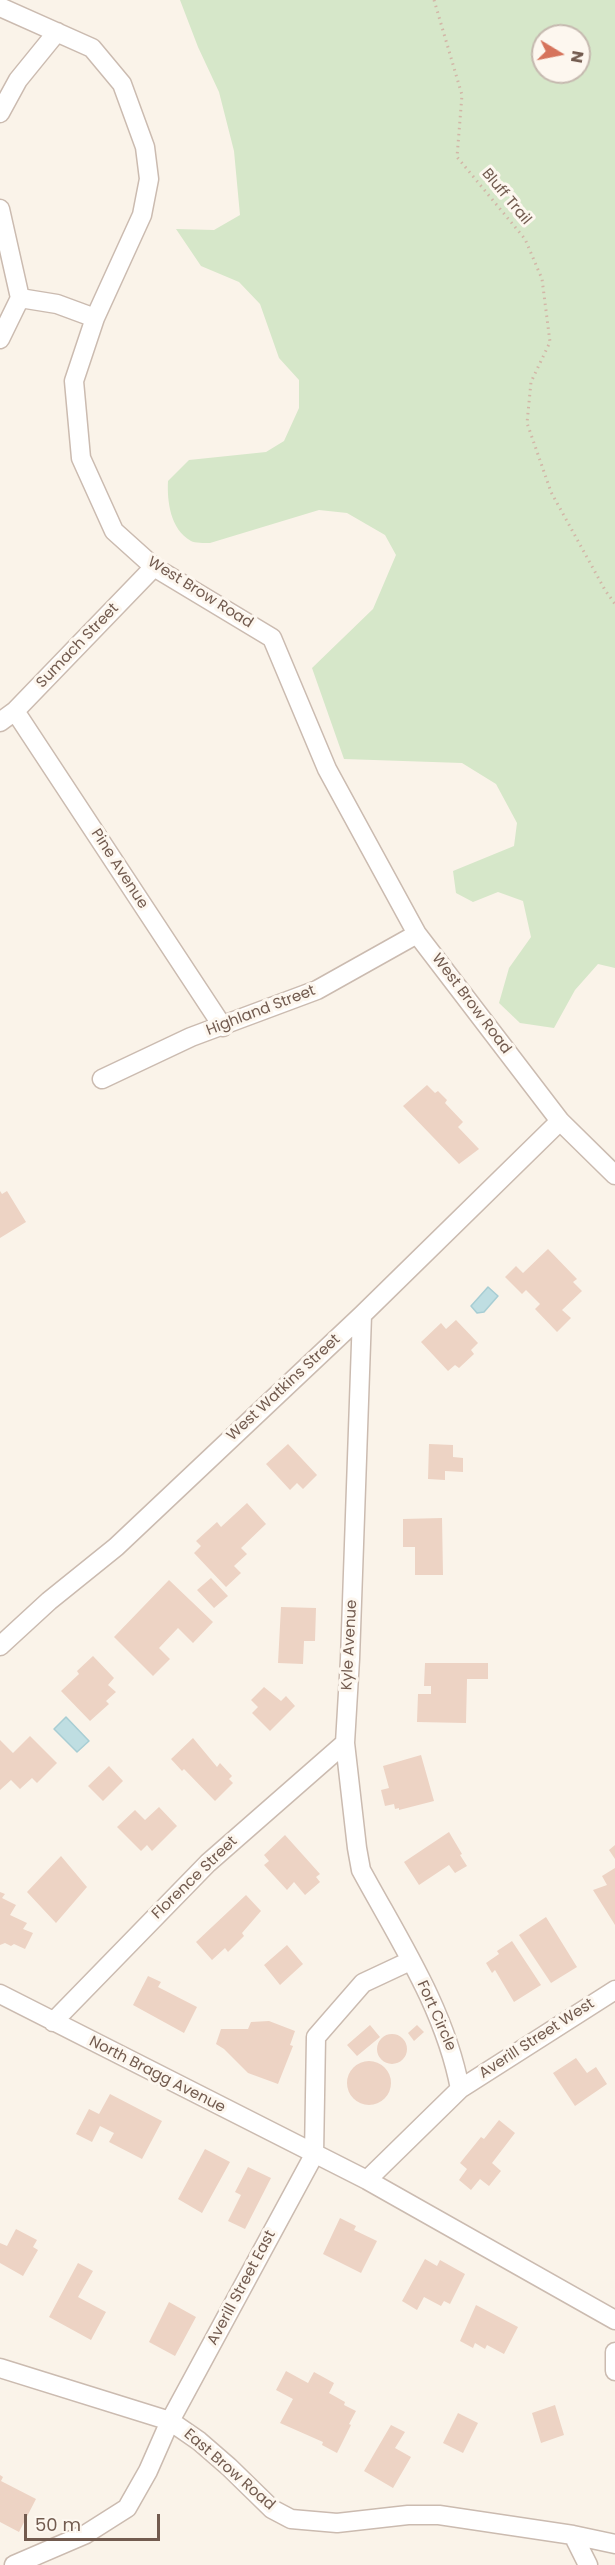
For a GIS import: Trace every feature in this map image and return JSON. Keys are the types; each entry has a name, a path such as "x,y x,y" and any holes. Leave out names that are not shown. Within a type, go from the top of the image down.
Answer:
{"street":[{"name":"West Brow Road","path":"0,7 92,48 122,84 145,147 149,179 142,215 95,318 74,381 81,458 114,531 154,567 272,638 327,769 417,934 560,1121 615,1175"},
{"path":"0,113 18,80 57,32"},
{"path":"0,209 20,298 0,339"},
{"path":"20,298 57,304 95,318"},
{"name":"Sumach Street","path":"8,717 154,567"},
{"name":"Pine Avenue","path":"8,717 223,1027"},
{"name":"Highland Street","path":"102,1079 192,1037 223,1027 253,1012 317,990 417,934"},
{"name":"West Watkins Street","path":"0,1646 116,1547 362,1315 560,1121"},
{"name":"Kyle Avenue","path":"362,1315 345,1743 357,1848 362,1870 410,1961"},
{"name":"Florence Street","path":"53,2022 208,1863 345,1743"},
{"path":"410,1961 363,1983 316,2037 314,2155 367,2180 615,2320"},
{"name":"Fort Circle","path":"410,1961 445,2030 454,2056 460,2089"},
{"name":"Averill Street West","path":"460,2089 615,1990"},
{"name":"North Bragg Avenue","path":"0,1994 314,2155"},
{"path":"367,2180 460,2089"},
{"name":"Averill Street East","path":"14,2565 86,2534 128,2508 148,2471 170,2421 314,2155"},
{"path":"615,2352 615,2371"},
{"name":"East Brow Road","path":"0,2368 170,2421 199,2441 273,2509 291,2518 337,2523 426,2514 573,2535 615,2544"},
{"path":"573,2535 588,2565"}],"path":[{"name":"Bluff Trail","path":"434,0 462,95 458,157 525,239 542,279 550,342 531,382 527,423 551,492 615,604"}],"green space":[{"path":"180,0 615,0 615,968 598,964 575,990 554,1028 520,1023 499,1003 509,968 531,937 523,901 498,892 473,902 456,893 453,871 514,846 517,823 496,784 462,763 344,759 312,668 373,609 396,555 385,535 347,513 319,510 210,543 197,543 184,536 171,514 168,481 189,460 266,452 284,441 299,408 299,380 279,358 260,304 239,282 201,266 176,229 214,230 240,215 234,151 219,92"}],"water":[{"path":"488,1287 498,1296 484,1312 477,1313 471,1306"},
{"path":"66,1717 89,1741 77,1752 54,1729"}],"building":[{"path":"427,1085 447,1100 445,1103 463,1122 458,1127 479,1149 459,1164 403,1106"},
{"path":"0,1191 2,1194 7,1191 26,1222 0,1238"},
{"path":"548,1249 577,1279 573,1282 582,1291 562,1310 571,1318 557,1332 535,1309 540,1304 526,1290 522,1294 505,1277 516,1266 523,1273"},
{"path":"456,1320 478,1343 471,1350 474,1354 459,1368 455,1365 448,1371 421,1342 441,1323 446,1329"},
{"path":"288,1444 317,1475 303,1489 297,1483 290,1490 266,1464"},
{"path":"429,1444 453,1445 453,1457 463,1458 463,1472 445,1471 445,1480 428,1479"},
{"path":"247,1503 266,1524 241,1548 247,1554 234,1566 241,1573 226,1587 194,1553 201,1546 196,1541 217,1522 221,1527"},
{"path":"442,1518 443,1575 415,1575 415,1547 403,1547 403,1519"},
{"path":"211,1578 228,1596 214,1608 197,1590"},
{"path":"169,1580 213,1622 193,1643 178,1628 159,1648 170,1659 153,1676 114,1637"},
{"path":"281,1607 316,1608 315,1641 304,1641 303,1664 278,1663"},
{"path":"93,1656 114,1678 108,1685 116,1692 106,1701 109,1704 90,1721 61,1691 79,1674 77,1671"},
{"path":"425,1663 488,1663 488,1679 467,1679 466,1723 417,1722 418,1694 431,1694 431,1686 424,1686"},
{"path":"264,1687 281,1701 286,1696 295,1706 270,1731 252,1713 258,1707 251,1700"},
{"path":"30,1736 57,1763 37,1783 32,1778 20,1789 11,1780 0,1790 0,1740 13,1753"},
{"path":"193,1738 217,1767 220,1763 232,1776 229,1779 233,1783 215,1801 171,1759"},
{"path":"421,1755 434,1801 399,1810 399,1808 395,1809 394,1804 385,1806 381,1790 389,1788 383,1766"},
{"path":"109,1766 123,1781 103,1801 88,1786"},
{"path":"159,1807 177,1826 152,1851 147,1845 141,1851 117,1827 135,1810 145,1820"},
{"path":"449,1832 467,1866 455,1873 449,1865 419,1885 404,1862"},
{"path":"285,1835 320,1874 316,1877 320,1882 305,1895 294,1882 287,1890 264,1865 269,1861 264,1855"},
{"path":"615,1845 615,1859 609,1850"},
{"path":"61,1856 87,1887 56,1923 27,1892"},
{"path":"615,1868 615,1925 593,1890 607,1885 602,1876"},
{"path":"0,1892 5,1894 2,1898 16,1905 10,1915 27,1923 23,1929 33,1933 25,1949 14,1944 0,1945"},
{"path":"246,1895 261,1911 242,1933 244,1936 228,1952 225,1948 212,1960 196,1942"},
{"path":"546,1917 577,1967 551,1983 519,1935"},
{"path":"512,1941 541,1985 514,2002 495,1970 492,1973 486,1963 499,1954 497,1951"},
{"path":"287,1945 303,1964 280,1985 264,1965"},
{"path":"148,1976 161,1982 158,1987 197,2007 184,2033 133,2005"},
{"path":"269,2021 295,2031 290,2045 293,2046 278,2084 248,2073 216,2044 221,2029 248,2029 251,2022"},
{"path":"370,2025 380,2037 357,2056 347,2045"},
{"path":"417,2025 424,2032 414,2041 408,2033"},
{"path":"392,2034 403,2038 407,2049 403,2060 392,2064 381,2060 377,2049 381,2038"},
{"path":"576,2058 587,2073 596,2067 607,2084 575,2106 553,2073"},
{"path":"369,2061 384,2068 391,2083 384,2098 369,2105 354,2098 347,2083 354,2068"},
{"path":"110,2094 162,2121 142,2159 109,2142 114,2133 100,2126 92,2142 76,2134 89,2109 99,2114"},
{"path":"499,2120 515,2133 492,2163 501,2171 489,2186 480,2179 471,2190 459,2180 467,2169 460,2163 481,2137 484,2139"},
{"path":"205,2149 230,2162 202,2213 178,2199"},
{"path":"248,2167 271,2178 245,2229 228,2221 241,2195 235,2192"},
{"path":"340,2218 356,2226 354,2230 377,2241 361,2273 323,2254"},
{"path":"16,2229 37,2240 33,2247 38,2250 23,2276 0,2263 0,2243 7,2246"},
{"path":"425,2259 437,2266 440,2260 465,2274 450,2304 444,2301 441,2306 424,2297 417,2310 402,2301"},
{"path":"78,2263 93,2271 78,2297 106,2312 91,2340 49,2317"},
{"path":"169,2302 196,2317 175,2356 149,2342"},
{"path":"476,2305 518,2327 504,2354 487,2345 485,2349 475,2343 473,2348 460,2341"},
{"path":"286,2371 308,2383 314,2372 334,2383 329,2393 356,2411 337,2453 322,2445 323,2442 280,2423 293,2399 276,2390"},
{"path":"555,2405 564,2435 541,2443 532,2413"},
{"path":"458,2413 478,2423 463,2453 443,2443"},
{"path":"391,2425 405,2432 395,2448 411,2457 393,2488 364,2471"},
{"path":"0,2475 3,2477 1,2481 36,2499 19,2532 0,2522"}]}
